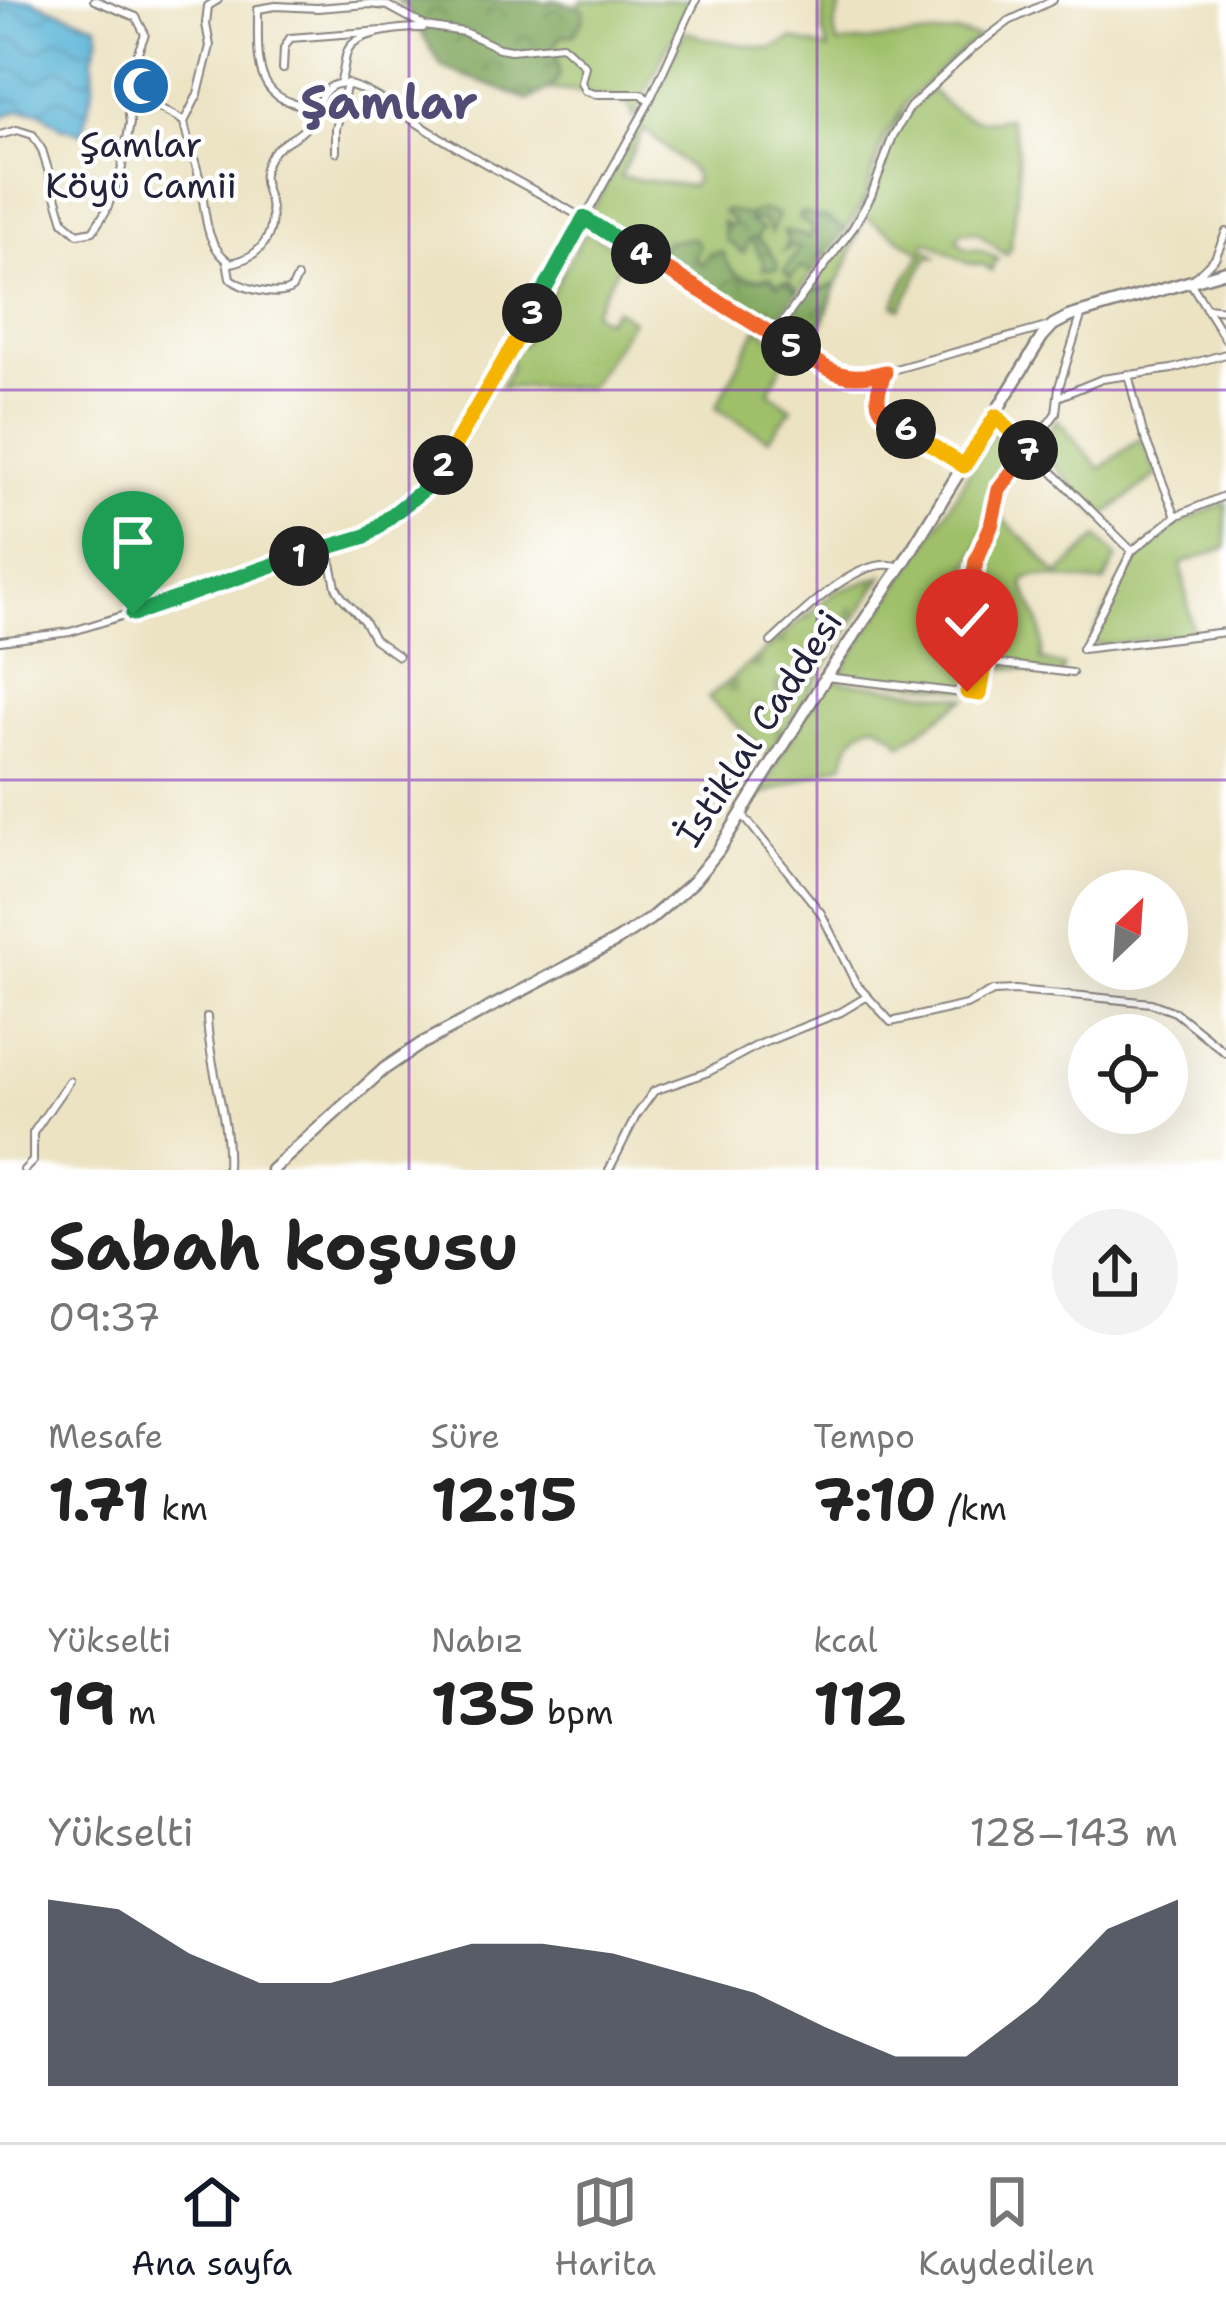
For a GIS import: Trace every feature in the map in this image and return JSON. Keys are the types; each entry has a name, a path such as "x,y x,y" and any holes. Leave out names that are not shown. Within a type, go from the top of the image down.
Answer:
{"main road":[{"name":"İstiklal Caddesi","path":"279,1168 384,1069 421,1044 616,941 684,892 742,814 1053,326 1083,311 1225,271"}],"street":[{"path":"0,135 17,130 33,136 42,150 64,222 78,234 93,231 121,172 130,123 125,85 145,40 136,17 94,0"},
{"path":"218,0 208,6 210,46 184,122 200,178 203,212 230,278 242,287 281,292 292,288 297,278"},
{"path":"251,0 258,9 264,82 278,100 315,106"},
{"path":"0,640 70,632 366,536 433,482 649,101 696,0"},
{"path":"772,335 853,228 910,107 1009,21 1054,0"},
{"path":"258,9 388,6 429,27"},
{"path":"336,152 348,48 394,28 464,32 511,50 562,45 585,66 581,82 585,91 642,94 649,101"},
{"path":"283,69 284,48 290,38 382,31"},
{"path":"132,63 146,76 157,106 184,122"},
{"path":"227,262 245,260 260,251 269,237 271,208 263,183 265,167 288,137 313,120 315,106 331,86 343,83 384,101 584,218 841,375 863,378 1053,326"},
{"path":"1226,232 1215,258 1190,282 1226,340"},
{"path":"1215,258 1225,271"},
{"path":"1206,308 1226,310"},
{"path":"826,676 980,694 986,636 974,598 973,572 999,490 1056,413 1083,311"},
{"path":"1058,397 1102,380 1226,354"},
{"path":"885,372 876,392 882,412 964,466"},
{"path":"1128,374 1143,433 1176,515"},
{"path":"996,416 1132,551"},
{"path":"1226,495 1176,515 1132,551 1082,649 1226,632"},
{"path":"328,548 341,596 374,639 398,656"},
{"path":"771,643 848,577 890,563 900,567"},
{"path":"985,662 1072,673"},
{"path":"742,814 821,914 846,967 891,1022 966,1005 993,991 1016,990 1151,1003 1175,1012 1226,1054"},
{"path":"609,1170 654,1091 708,1072 866,997"},
{"path":"207,1017 229,1140 227,1170"},
{"path":"24,1170 33,1161 33,1133 69,1081"}],"green space":[{"path":"396,0 551,0 584,11 573,35 561,36 557,43 559,77 529,100 442,67 407,8"},
{"path":"582,0 689,0 634,119 624,102 545,89 556,83 554,43 583,12"},
{"path":"823,0 843,0 834,28 837,44 957,33 980,38 909,99 883,139 865,197 845,230 828,219 809,225 814,231 810,237 785,231 784,251 794,246 799,249 793,274 801,268 813,272 797,293 795,288 778,286 770,277 747,277 727,266 703,264 679,242 666,241 652,260 674,263 703,289 596,229 588,218 687,32 770,49 793,39 829,50 823,33","holes":["644,129 692,171 696,180 691,186 620,177"]},
{"path":"931,90 966,116 1008,118 1018,164 1010,250 1006,255 975,231 960,233 957,240 965,249 998,259 992,271 927,241 925,248 936,257 927,258 901,308 894,305 922,253 864,216 837,284 807,290 853,229 901,117"},
{"path":"722,212 778,214 772,233 763,219 749,221 763,229 756,238 778,264 777,269 763,269 751,238 743,253 726,240 722,220 727,226 733,220"},
{"path":"800,213 828,219 845,230 813,272 801,268 791,278 784,272 799,249 794,246 784,251 788,241 784,231 810,237 814,231 800,220"},
{"path":"584,233 625,254 592,313 606,320 615,309 632,320 589,387 501,387 513,353 524,343"},
{"path":"694,238 699,245 695,261 703,264 709,254 723,252 740,276 770,277 778,285 789,282 797,293 769,330 678,268 651,260 650,252 660,251 666,241"},
{"path":"837,284 816,333 795,344 778,334 807,290"},
{"path":"757,328 789,349 769,392 792,408 769,439 716,408"},
{"path":"1057,419 1100,469 1141,438 1157,475 1101,518 1037,446"},
{"path":"998,433 1008,436 1023,452 997,486 969,567 970,594 982,634 978,691 840,674 948,509 988,438"},
{"path":"1226,502 1226,548 1181,564 1193,633 1094,643 1093,636 1136,556 1178,524"},
{"path":"998,515 1058,575 1098,537 1117,557 1104,583 1037,576 1024,580 1041,631 1041,660 1064,666 1062,674 989,666 990,638 976,593 976,570"},
{"path":"883,576 769,755 708,698 835,592"},
{"path":"828,679 966,698 902,744 875,723 869,725 854,738 844,763 760,796"}],"water":[{"path":"0,0 31,0 97,25 93,88 83,133 63,128 40,112 19,110 0,118"}],"place":[{"name":"Şamlar Köyü Camii","path":"141,86"}],"district":[{"name":"Şamlar","path":"389,102"}],"route":[{"path":"133,614 366,536 433,482 584,218 835,372 854,378 885,372 876,392 882,412 964,466 996,416 1029,451 999,490 976,561 972,584 986,636 985,670 980,694 967,692"}]}
